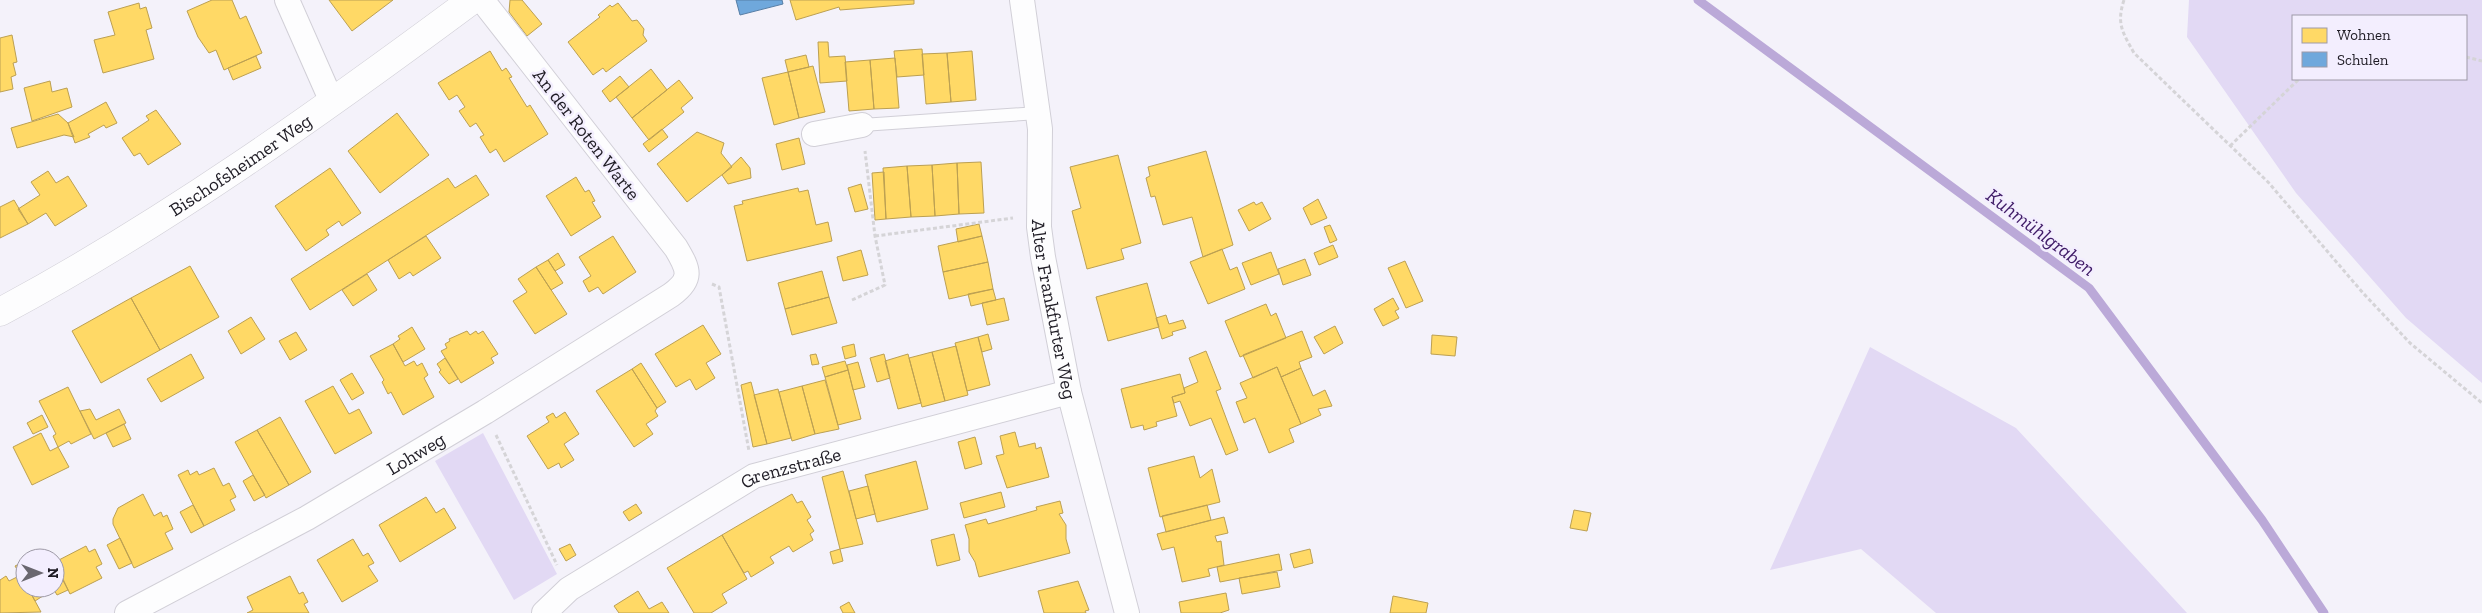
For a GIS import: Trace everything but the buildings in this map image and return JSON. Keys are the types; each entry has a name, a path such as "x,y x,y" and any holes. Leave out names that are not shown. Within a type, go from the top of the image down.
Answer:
{"street":[{"path":"287,0 332,102"},
{"name":"Bischofsheimer Weg","path":"0,312 100,256 332,102 472,0"},
{"name":"An der Roten Warte","path":"482,0 676,248 687,272"},
{"name":"Alter Frankfurter Weg","path":"1022,0 1041,146 1039,215 1043,257 1069,392 1127,613"},
{"path":"814,134 862,125"},
{"name":"Lohweg","path":"126,613 307,518 484,412 671,295 686,280 687,272"},
{"name":"Grenzstraße","path":"560,603 754,476 1069,392"}],"lane":[{"path":"862,125 1038,113"}],"path":[{"path":"2124,0 2121,10 2120,28 2134,53 2268,182 2363,293 2410,343 2482,403"},
{"path":"2467,57 2482,61"},
{"path":"2230,146 2298,80"},
{"path":"852,300 886,284 875,236 870,183"},
{"path":"875,236 1039,215"},
{"path":"687,272 719,287 754,476"},
{"path":"484,412 560,603"}],"shaded area":[{"path":"2189,0 2482,0 2482,383 2406,318 2296,193 2187,37"},
{"path":"1870,347 2016,428 2187,613 1936,613 1861,549 1770,570"},
{"path":"483,433 557,574 514,600 435,461"}],"waterway":[{"name":"Kuhmühlgraben","path":"1698,0 2089,288 2262,520 2324,613"}]}
